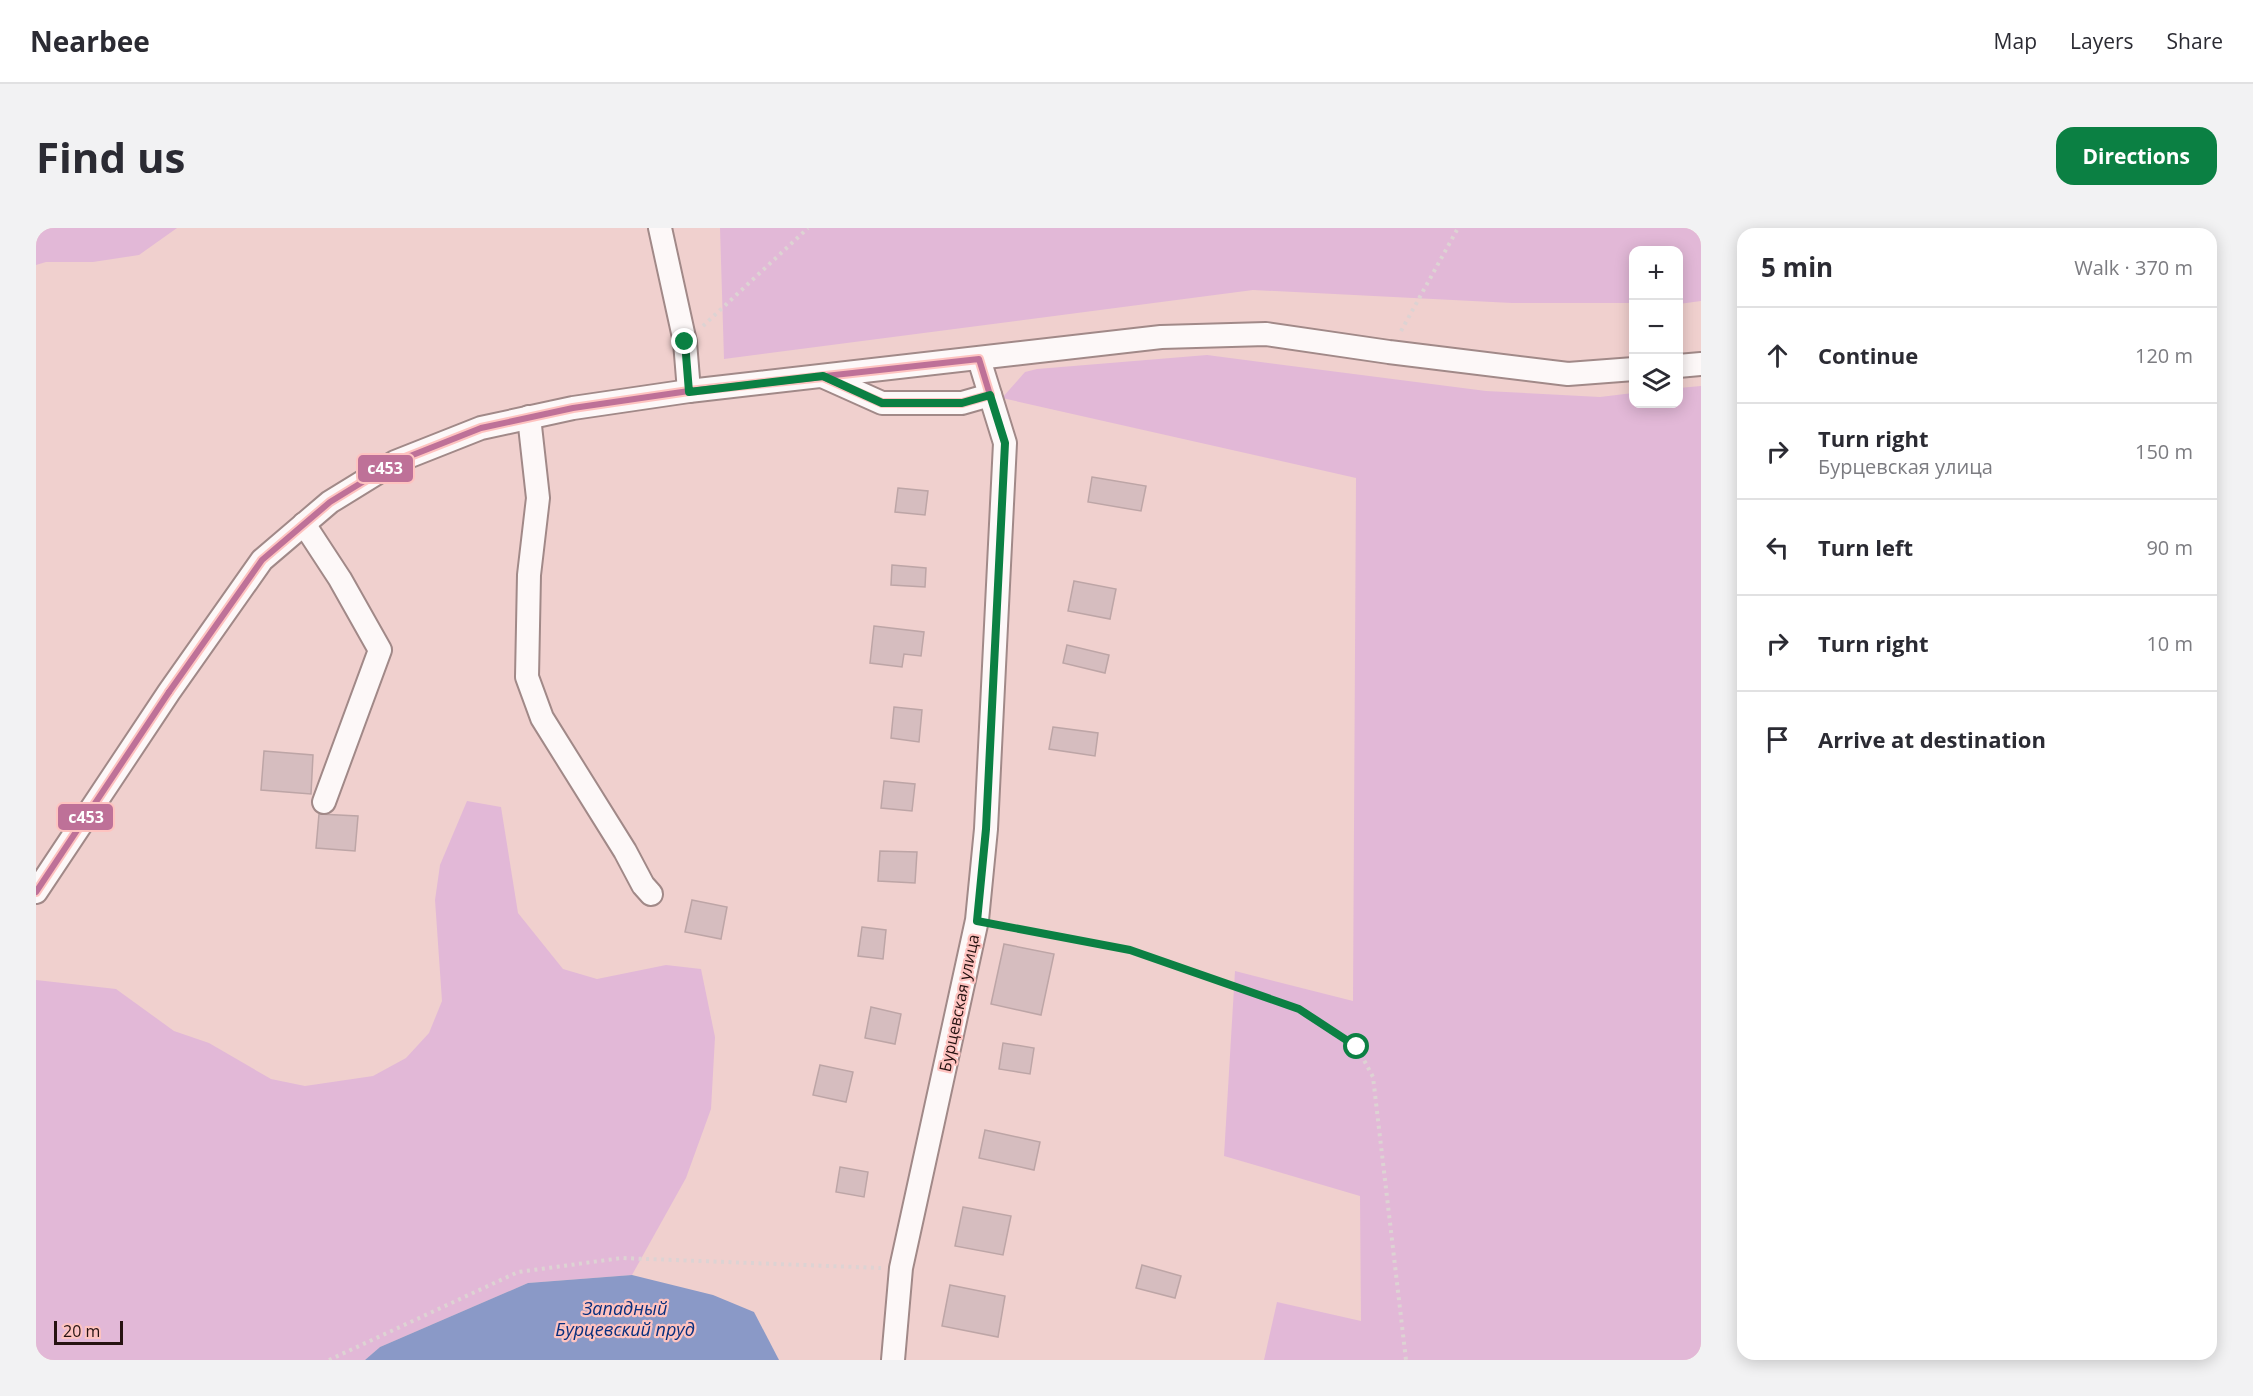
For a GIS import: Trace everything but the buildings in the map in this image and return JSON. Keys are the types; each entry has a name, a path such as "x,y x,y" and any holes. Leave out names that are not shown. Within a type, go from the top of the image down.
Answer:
{"street":[{"path":"660,228 685,342 689,392"},
{"path":"36,892 169,692 262,560 330,502 395,462 481,428 530,417 689,392 1161,337 1266,334 1568,374 1629,369"},
{"name":"Бурцевская улица","path":"893,1360 901,1268 977,921 986,829 1005,443 979,359"},
{"path":"1683,366 1701,364"},
{"path":"823,376 882,403 962,403 990,395"},
{"path":"530,417 538,498 529,575 527,677 542,718 619,841 643,885 651,894"},
{"path":"304,524 340,579 380,650 324,802"}],"path":[{"path":"685,342 808,228"},
{"path":"1389,352 1458,228"},
{"path":"977,921 1130,950 1299,1009 1357,1047 1373,1077 1406,1360"},
{"path":"329,1360 518,1272 622,1258 901,1268"}],"shaded area":[{"path":"36,228 177,228 139,255 93,262 46,262 36,265"},
{"path":"720,228 1701,228 1701,301 1683,303 1683,246 1629,246 1629,303 1512,303 1253,290 724,359"},
{"path":"1207,355 1486,391 1600,397 1629,393 1629,408 1683,408 1683,388 1701,386 1701,1360 1264,1360 1277,1302 1361,1321 1360,1196 1224,1156 1235,971 1353,1001 1356,478 1002,398 1025,372 1037,369"},
{"path":"467,801 501,807 518,913 563,969 597,979 666,965 701,969 715,1037 711,1109 686,1178 632,1275 528,1283 380,1347 365,1360 36,1360 36,980 116,989 174,1031 209,1043 271,1079 305,1086 373,1076 406,1058 429,1033 442,1001 435,900 440,865"}],"water":[{"name":"Западный Бурцевский пруд","path":"632,1275 713,1295 754,1312 779,1360 365,1360 380,1347 528,1283"}],"transit line":[{"name":"с453","path":"979,359 990,395 962,403 882,403 823,377 689,391 979,359"},
{"name":"с453","path":"169,692 262,560 330,502 395,462 481,428 573,408 689,391"},
{"name":"с453","path":"169,692 42,883 36,892 169,692"}],"route":[{"path":"685,342 689,392 823,376 882,403 962,403 990,395 1005,443 986,829 977,921 1130,950 1299,1009 1357,1047"}]}
